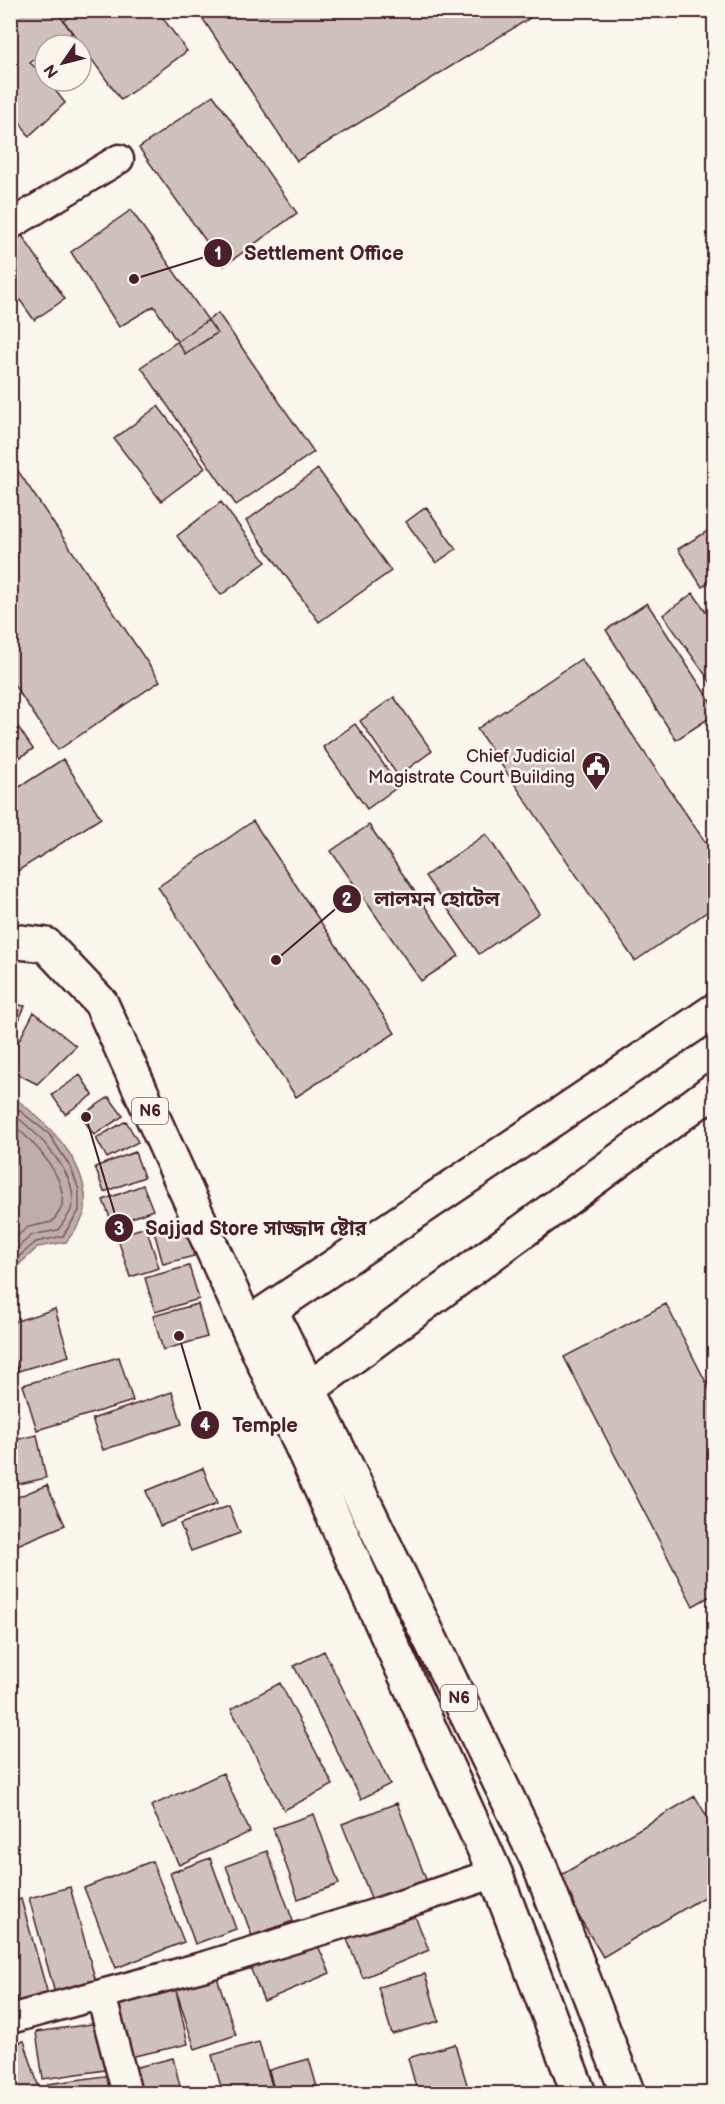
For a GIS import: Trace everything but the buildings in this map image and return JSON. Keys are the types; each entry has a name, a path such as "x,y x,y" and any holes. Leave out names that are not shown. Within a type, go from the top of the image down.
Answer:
{"main road":[{"name":"N6","path":"10,941 46,945 101,1003 259,1318 296,1399 495,1873 579,2094"},
{"path":"259,1318 714,1011"},
{"path":"296,1399 714,1090"},
{"name":"N6","path":"296,1399 537,1859 628,2094"}],"street":[{"path":"10,225 119,159"},
{"path":"10,2019 101,1995 374,1914 495,1873"},
{"path":"101,1995 127,2094"}],"water":[{"path":"11,1095 51,1130 73,1159 85,1192 85,1210 80,1222 66,1242 38,1247 11,1272"}],"place":[{"name":"Settlement Office","path":"134,279"},
{"name":"Chief Judicial Magistrate Court Building","path":"596,792"},
{"name":"লালমন হোটেল","path":"276,960"},
{"name":"Sajjad Store সাজ্জাদ ষ্টোর","path":"86,1117"},
{"name":"Temple","path":"179,1336"}]}
